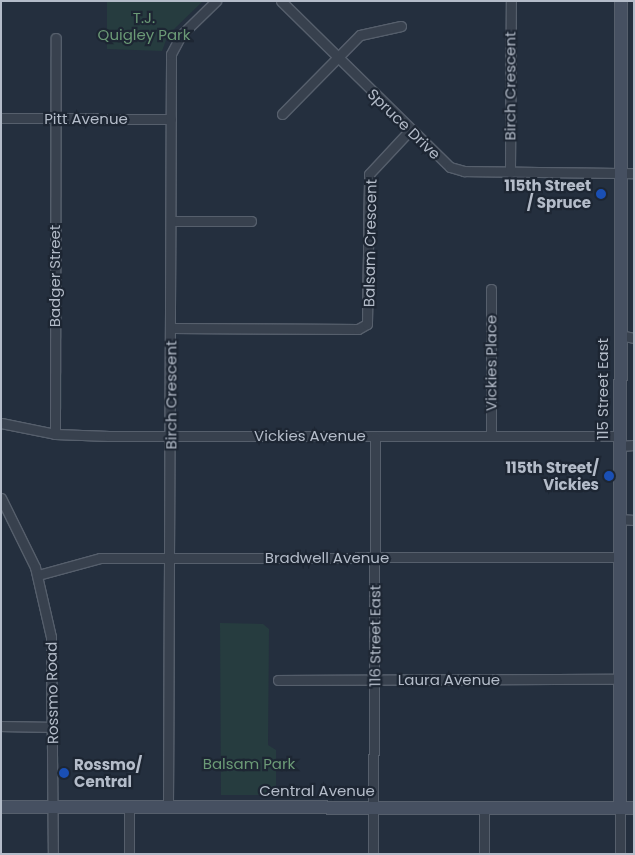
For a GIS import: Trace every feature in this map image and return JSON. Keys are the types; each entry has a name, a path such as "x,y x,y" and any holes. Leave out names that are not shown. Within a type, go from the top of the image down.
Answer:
{"street":[{"name":"Birch Crescent","path":"168,808 171,119 173,46 216,1"},
{"name":"Spruce Drive","path":"281,1 410,130 450,167 510,172 634,173"},
{"name":"Birch Crescent","path":"510,1 510,172"},
{"name":"115 Street East","path":"620,808 619,173 621,1"},
{"path":"282,114 360,35 401,26"},
{"name":"Badger Street","path":"55,434 56,38"},
{"name":"Pitt Avenue","path":"1,118 171,119"},
{"name":"Balsam Crescent","path":"171,328 358,329 367,324 369,174 410,130"},
{"path":"171,221 251,221"},
{"name":"Vickies Place","path":"491,289 491,436"},
{"path":"619,334 634,338"},
{"name":"Vickies Avenue","path":"1,424 55,434 171,437 491,436 619,441 634,445"},
{"name":"116 Street East","path":"373,854 375,436"},
{"name":"Rossmo Road","path":"1,498 24,540 38,575 52,646 53,854"},
{"path":"619,520 634,520"},
{"name":"Bradwell Avenue","path":"38,575 100,558 619,557"},
{"name":"Laura Avenue","path":"278,680 620,679"},
{"path":"1,726 53,727"},
{"name":"Central Avenue","path":"1,807 634,808"},
{"path":"484,807 484,854"},
{"path":"129,808 129,854"},
{"path":"620,808 620,854"}],"green space":[{"name":"T.J. Quigley Park","path":"107,1 203,1 168,35 162,51 107,49"},
{"name":"Balsam Park","path":"220,623 263,624 269,629 268,745 276,750 276,795 221,795"}],"place":[{"name":"115th Street / Spruce","path":"601,194"},
{"name":"115th Street/ Vickies","path":"609,476"},
{"name":"Rossmo/ Central","path":"64,773"}]}
